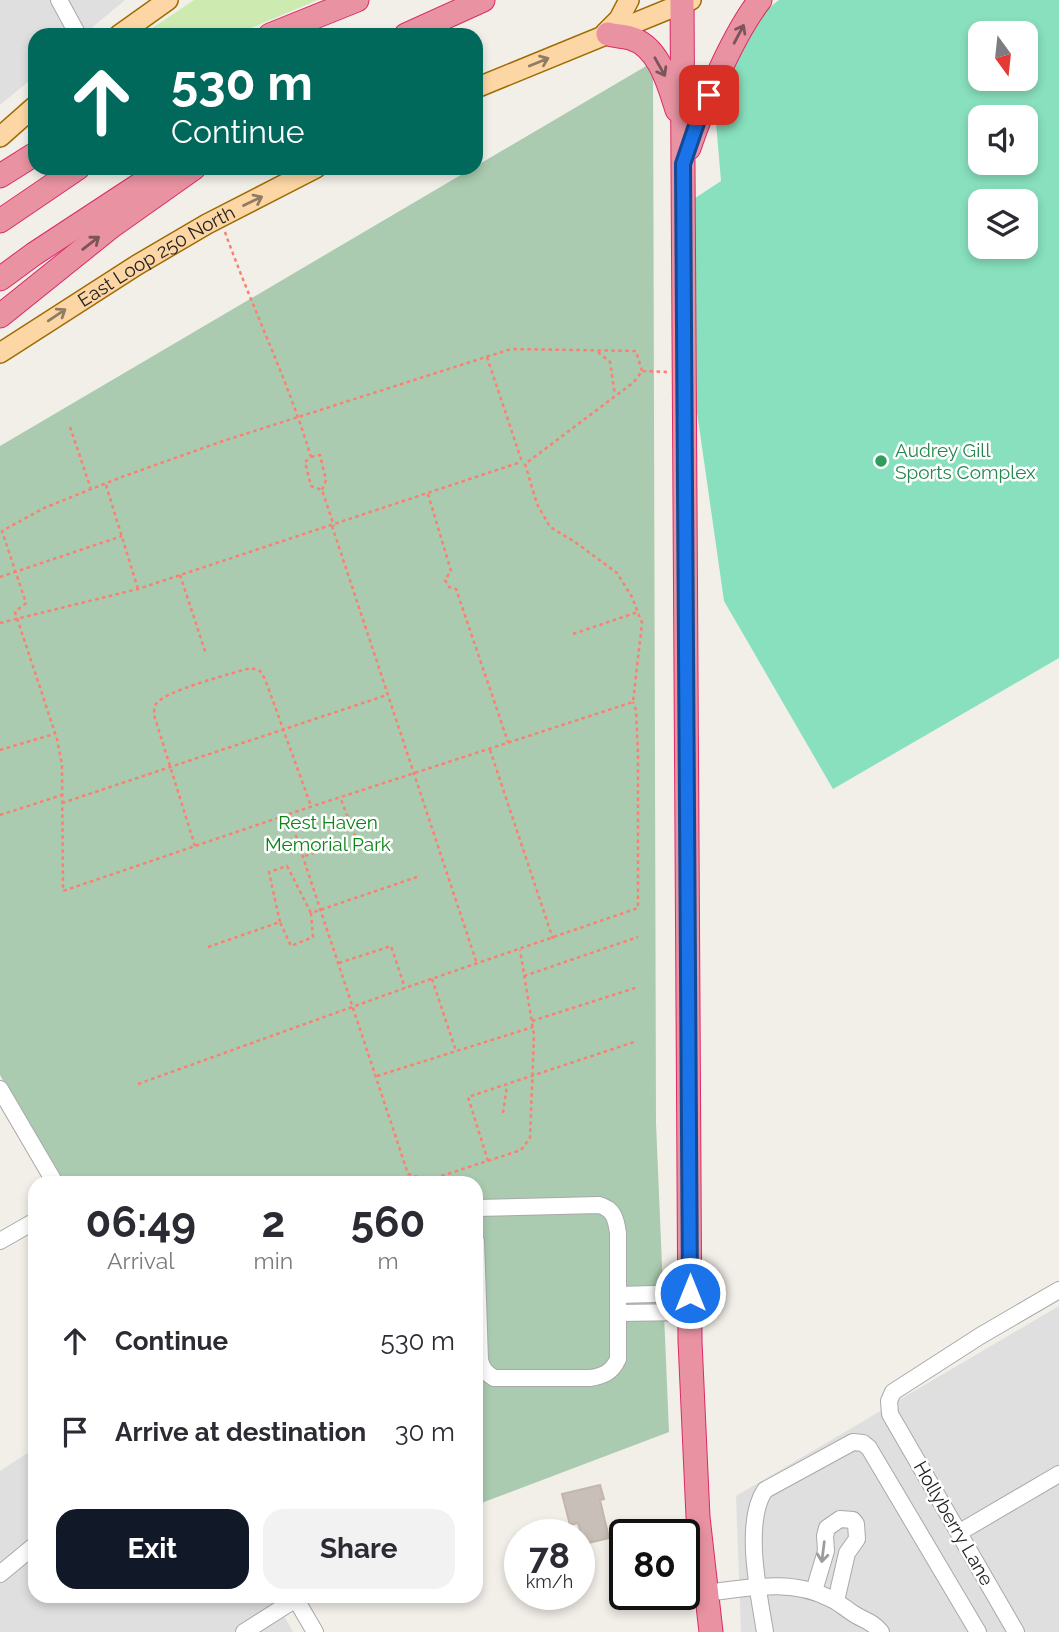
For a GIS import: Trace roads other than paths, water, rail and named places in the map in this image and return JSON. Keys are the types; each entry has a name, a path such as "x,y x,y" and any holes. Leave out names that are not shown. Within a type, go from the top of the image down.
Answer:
{"highway":[{"path":"287,28 357,0"},
{"path":"323,28 378,0"},
{"path":"421,28 483,0"},
{"path":"683,164 699,117 719,74 760,0"},
{"path":"685,1 683,164 691,1399 698,1517 711,1632"},
{"path":"427,28 445,17"},
{"path":"603,36 632,38 652,53 666,78 683,129"},
{"path":"0,176 28,158"},
{"path":"0,221 68,175"},
{"path":"0,279 154,175"},
{"path":"0,316 112,226 184,175"}],"main road":[{"path":"129,28 168,0"},
{"path":"603,36 619,19 629,0"},
{"path":"483,85 685,1"},
{"path":"0,137 28,112"},
{"name":"East Loop 250 North","path":"0,353 85,296 220,218 303,175"}],"street":[{"path":"59,0 74,28"},
{"path":"0,1089 51,1176"},
{"path":"483,1208 606,1207 612,1212 617,1226 618,1295 618,1359 604,1376 494,1378 483,1369"},
{"path":"0,1241 28,1225"},
{"name":"Hollyberry Lane","path":"1016,1632 890,1414 889,1401 893,1392 979,1336 1059,1290"},
{"path":"618,1295 690,1303"},
{"path":"618,1313 690,1303"},
{"path":"765,1632 753,1525 759,1499 765,1490 847,1443 859,1442 869,1448 978,1632"},
{"path":"960,1532 1059,1474"},
{"path":"814,1591 826,1551 827,1528 840,1519 853,1520 856,1524 857,1539 847,1553 836,1601"},
{"path":"0,1574 28,1551"},
{"path":"706,1593 797,1586 836,1601 856,1615 872,1621 881,1632"},
{"path":"244,1632 288,1603"},
{"path":"298,1603 314,1632"},
{"path":"855,1632 856,1615"}],"place":[{"name":"Audrey Gill Sports Complex","path":"881,461"}],"park label":[{"name":"Rest Haven Memorial Park","path":"328,833"}]}
